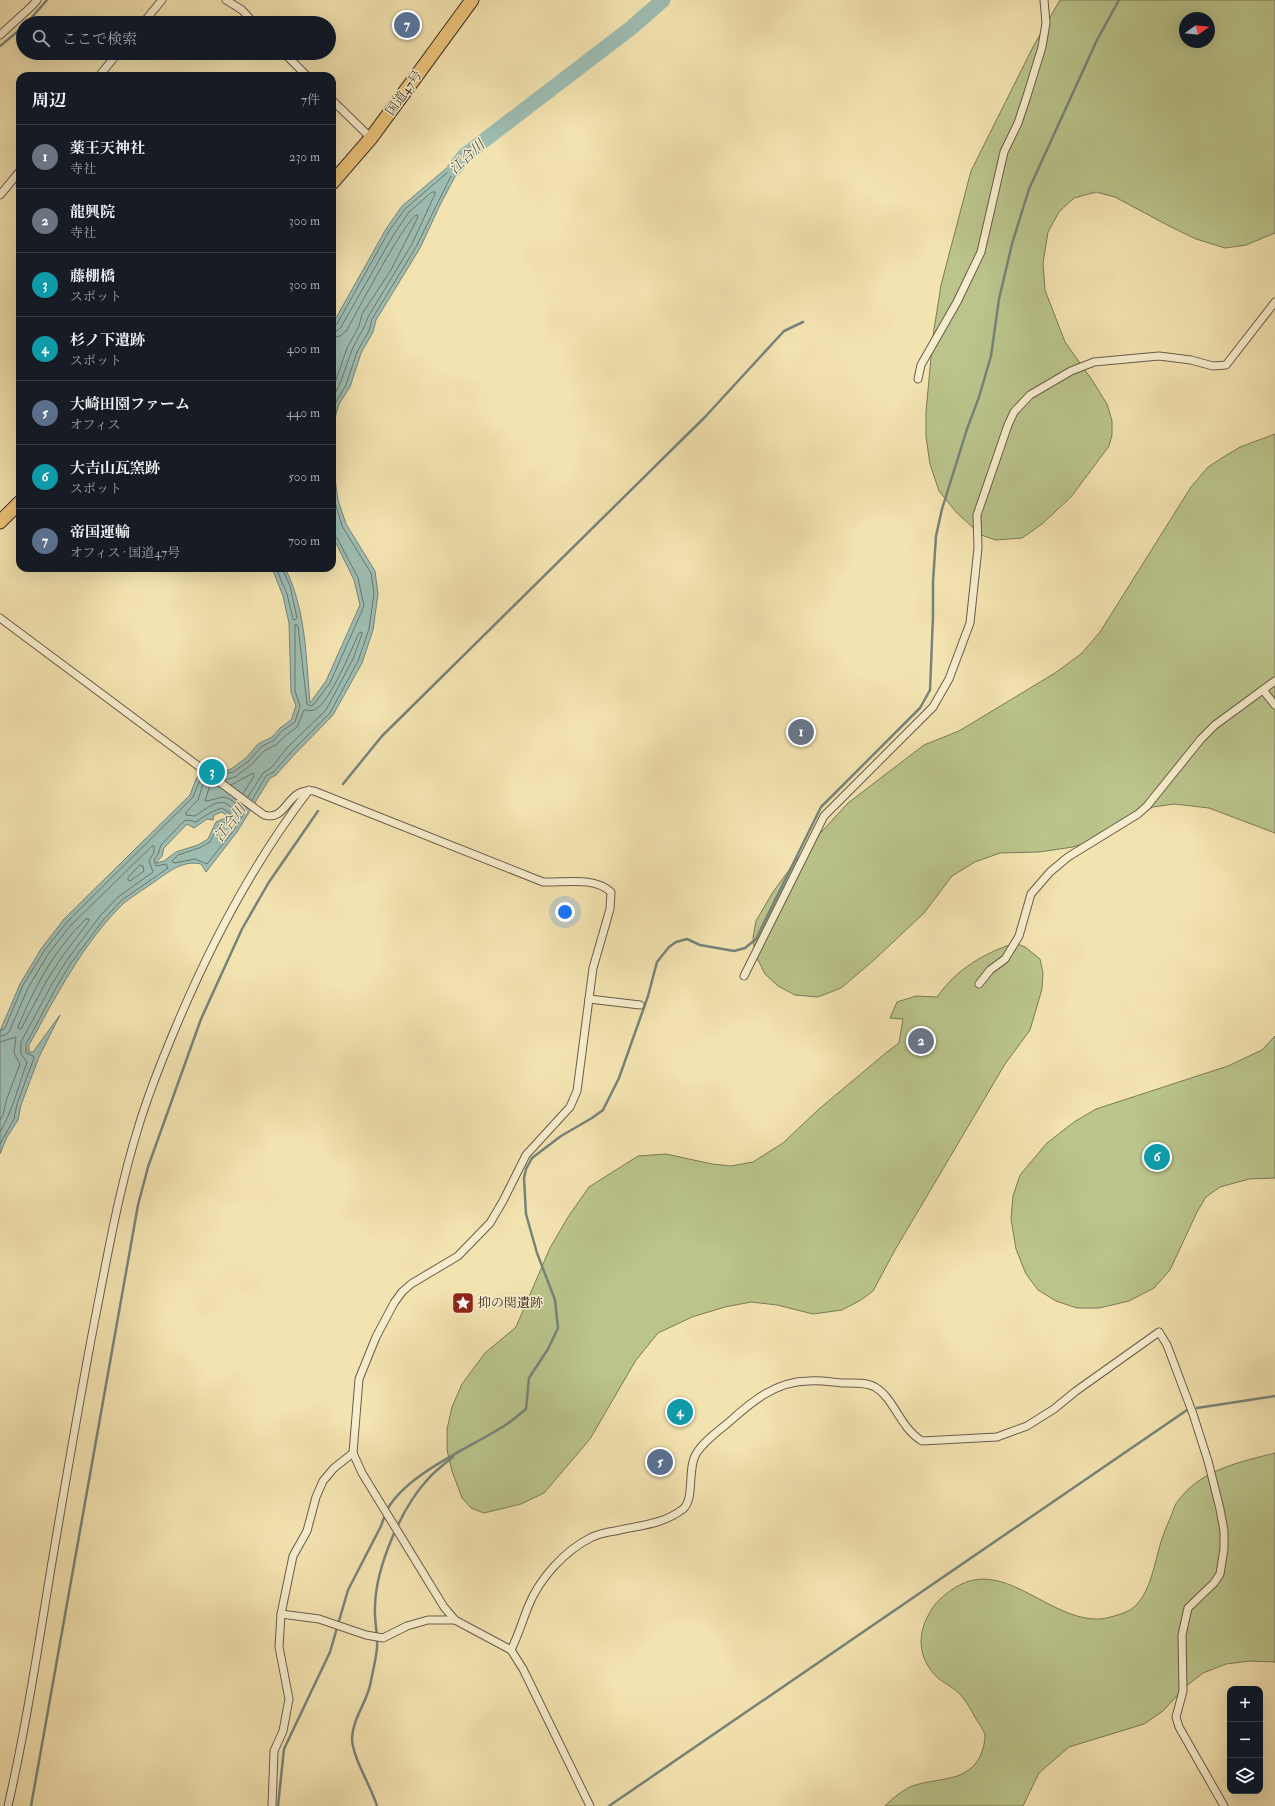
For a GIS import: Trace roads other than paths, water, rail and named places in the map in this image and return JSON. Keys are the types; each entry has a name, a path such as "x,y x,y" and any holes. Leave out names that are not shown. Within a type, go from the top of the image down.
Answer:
{"highway":[{"name":"国道47号","path":"336,178 371,138 472,0"},
{"path":"0,522 16,506"}],"street":[{"path":"21,16 37,0"},
{"path":"149,16 162,0"},
{"path":"226,0 242,10 248,16"},
{"path":"918,379 921,365 950,315 981,252 1004,152 1024,105 1042,47 1046,23 1044,0"},
{"path":"0,35 16,20"},
{"path":"102,72 112,60"},
{"path":"291,60 304,72"},
{"path":"336,104 371,138"},
{"path":"0,195 16,176"},
{"path":"744,976 824,816 932,707 949,678 970,623 978,548 977,515 1008,425 1014,412 1030,395 1071,371 1094,362 1159,356 1191,360 1213,366 1226,365 1275,302"},
{"path":"0,618 264,815 273,817 278,815 295,796 301,792 309,790 314,791 543,882 581,881 606,888 611,892 611,904 593,968 577,1091 570,1108 526,1155 490,1223 458,1256 411,1284 394,1303 376,1337 359,1379 354,1453 362,1473 382,1508 444,1607 455,1620 511,1650 523,1669 590,1806"},
{"path":"979,984 990,970 1005,959 1019,936 1031,894 1050,872 1084,846 1143,810 1200,739 1215,725 1275,681"},
{"path":"1264,690 1275,705"},
{"path":"8,1806 32,1688 81,1392 112,1225 139,1123 163,1058 192,989 240,894 288,818 309,790"},
{"path":"590,999 640,1005"},
{"path":"511,1650 519,1634 528,1606 543,1580 561,1559 592,1537 669,1519 685,1507 688,1502 691,1465 696,1454 718,1431 753,1401 764,1394 793,1382 809,1380 863,1384 874,1387 882,1393 906,1428 913,1436 922,1441 997,1437 1027,1426 1054,1409 1076,1391 1160,1332 1167,1345 1193,1414 1208,1461 1220,1508 1224,1531 1224,1549 1220,1574 1214,1584 1188,1608 1182,1635 1183,1690 1176,1717 1179,1727 1224,1806"},
{"path":"272,1806 274,1751 283,1731 288,1699 279,1647 281,1614 293,1556 307,1531 316,1497 323,1481 334,1468 354,1453"},
{"path":"281,1614 319,1619 371,1636 382,1638 407,1626 428,1620 455,1620"}],"water":[{"path":"470,148 440,205 420,248 376,320 373,332 361,353 350,387 339,404 336,414 336,318 386,229 402,206"},
{"path":"336,486 338,500 346,524 375,571 378,594 373,630 362,663 333,715 276,775 270,778 237,832 206,872 201,864 194,863 183,865 172,870 124,903 83,952 49,1008 29,1045 29,1052 33,1052 60,1015 39,1057 21,1105 18,1120 7,1137 0,1154 0,1031 20,984 41,949 64,919 190,795 196,779 205,769 221,772 231,769 246,758 258,744 272,737 280,728 291,720 296,706 291,692 289,623 283,596 274,572 287,572 297,600 304,634 310,703 326,681 360,605 354,580 336,543","holes":["222,812 228,817 216,822 208,839 198,845 176,852 164,861 156,863 162,856 164,848 187,824 194,828 207,819 213,820 214,815"]}],"waterway":[{"path":"33,16 47,0"},
{"name":"江合川","path":"454,169 465,155 631,28 663,0"},
{"path":"387,1510 396,1497 437,1464 503,1427 526,1409 529,1378 548,1349 558,1328 555,1300 537,1253 526,1214 524,1178 526,1169 532,1158 561,1136 603,1110 619,1078 648,996 657,962 669,947 676,942 687,939 700,945 734,951 745,948 756,939 821,807 920,708 930,690 933,582 936,536 942,509 991,356 999,299 1012,244 1029,189 1097,40 1119,0"},
{"path":"0,46 16,33"},
{"path":"343,784 382,736 705,417 784,331 803,322"},
{"path":"31,1806 138,1205 148,1167 201,1019 242,929 269,882 318,811"},
{"path":"1197,1408 1275,1396"},
{"path":"609,1806 1187,1410"},
{"path":"377,1806 358,1763 352,1738 355,1723 367,1695 376,1656 376,1591 385,1556 408,1506 428,1479 453,1457"},
{"path":"278,1806 284,1749 330,1652 348,1590 381,1526 385,1515"}],"place":[{"name":"帝国運輸","path":"407,25"},
{"name":"薬王天神社","path":"801,732"},
{"name":"藤棚橋","path":"212,772"},
{"name":"龍興院","path":"921,1041"},
{"name":"大吉山瓦窯跡","path":"1157,1157"},
{"name":"抑の関遺跡","path":"463,1303"},
{"name":"杉ノ下遺跡","path":"680,1412"},
{"name":"大崎田園ファーム","path":"660,1462"}]}
